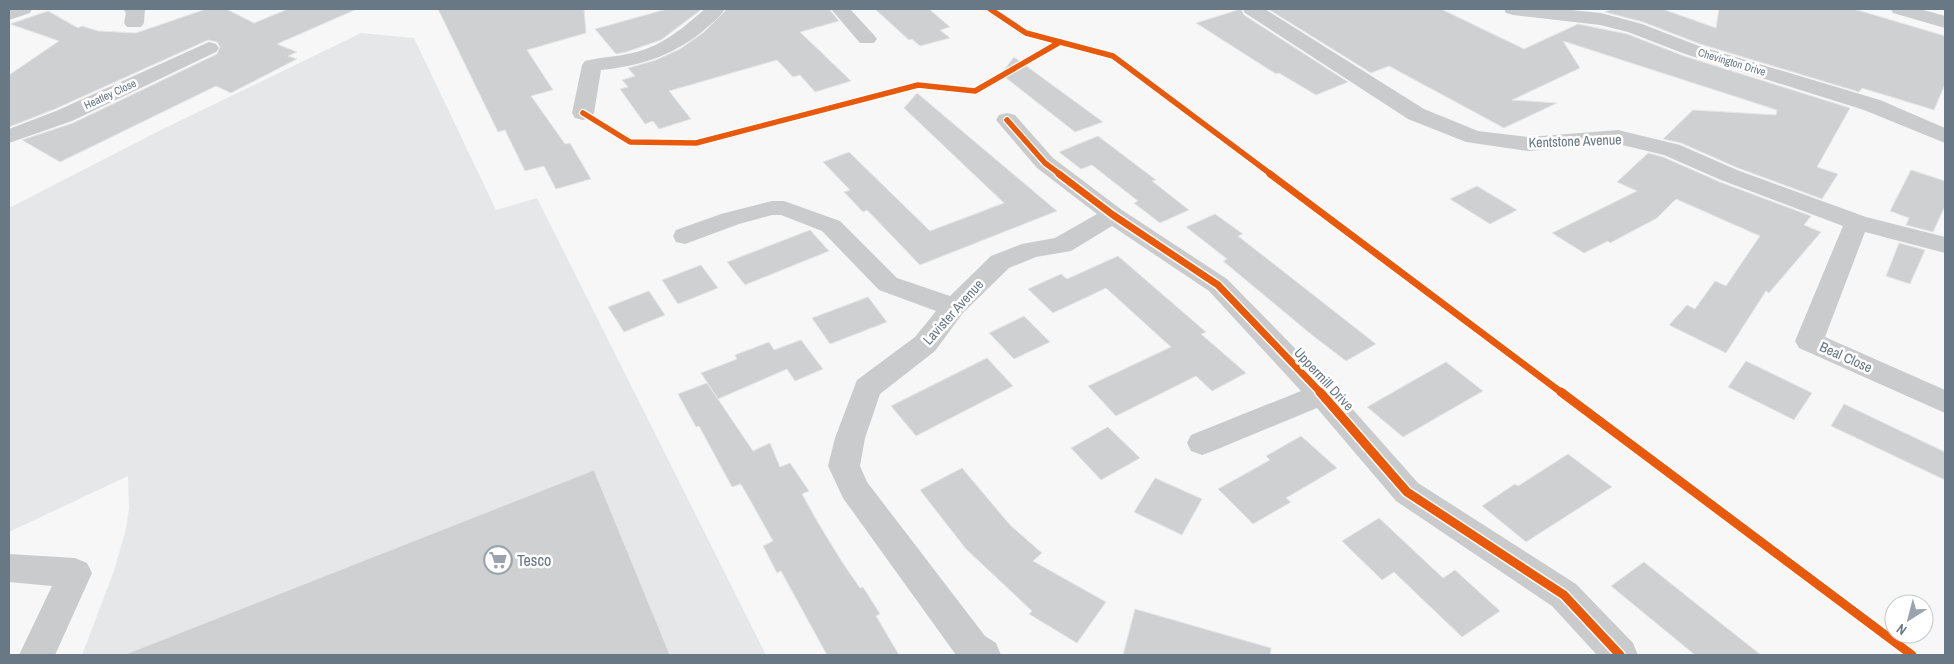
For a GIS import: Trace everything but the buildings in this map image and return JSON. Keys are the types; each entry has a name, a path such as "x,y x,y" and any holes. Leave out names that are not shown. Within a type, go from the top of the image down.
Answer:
{"street":[{"path":"9,14 23,9"},
{"path":"583,113 592,65 632,61 667,49 687,36 716,9"},
{"path":"840,9 867,39"},
{"name":"Kentstone Avenue","path":"1252,9 1416,114 1474,137 1528,144 1618,137 1672,150 1729,175 1857,222 1945,245"},
{"name":"Chevington Drive","path":"1513,9 1601,19 1635,28 1692,50 1872,105 1945,136"},
{"path":"1900,9 1945,22"},
{"name":"Heatley Close","path":"9,136 64,116 188,58 209,58"},
{"name":"Uppermill Drive","path":"1007,120 1045,163 1112,215 1218,285 1322,394 1407,492 1564,595 1620,655"},
{"path":"685,236 730,219 772,208 784,208 831,226 888,284 954,307"},
{"name":"Lavister Avenue","path":"983,655 972,648 854,490 844,466 850,438 867,388 925,344 954,307 1000,262 1031,250 1062,245 1112,215"},
{"name":"Beal Close","path":"1857,222 1809,341 1945,402"},
{"name":"Uppermill Drive","path":"1202,443 1322,394"},
{"path":"9,568 75,573 37,655"}],"shaded area":[{"path":"361,33 414,38 496,210 537,198 766,655 82,655 114,571 126,529 129,508 128,476 9,532 9,208 163,129"}],"cycle path":[{"path":"990,9 1026,33 1113,56 1912,655"},
{"path":"583,113 630,142 696,143 918,85 975,91 1060,42"},
{"path":"1007,120 1045,163 1113,215 1218,285 1322,394 1407,492 1564,595 1620,655"}],"place":[{"name":"Tesco","path":"498,560"}]}
